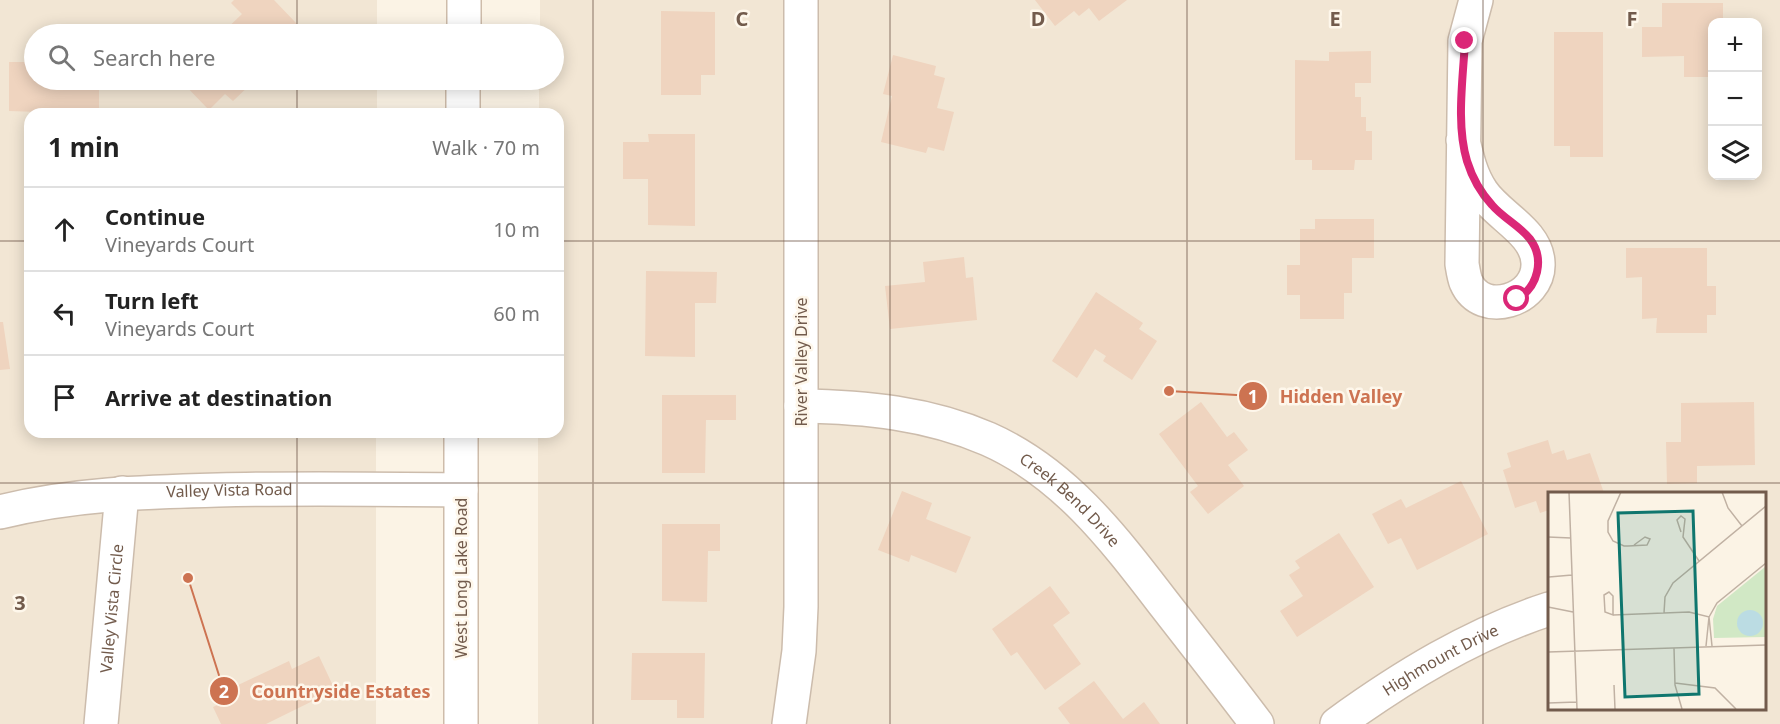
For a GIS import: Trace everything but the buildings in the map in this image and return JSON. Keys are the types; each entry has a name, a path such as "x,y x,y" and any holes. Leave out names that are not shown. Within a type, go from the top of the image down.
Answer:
{"street":[{"path":"464,0 464,24"},
{"name":"River Valley Drive","path":"789,724 795,693 800,629 801,0"},
{"path":"1463,140 1465,41 1476,0"},
{"path":"463,90 463,108"},
{"name":"Creek Bend Drive","path":"801,406 873,409 914,415 988,440 1033,464 1058,482 1113,538 1257,724"},
{"name":"West Long Lake Road","path":"461,438 461,724"},
{"name":"Valley Vista Road","path":"0,512 62,499 122,493 282,489 461,490"},
{"name":"Valley Vista Circle","path":"100,724 122,493"},
{"name":"Highmount Drive","path":"1337,724 1424,666 1479,638 1548,609"}],"shaded area":[{"path":"0,0 377,0 377,24 24,24 24,90 377,90 377,108 24,108 24,438 376,438 376,724 0,724"},
{"path":"540,0 1780,0 1780,724 538,724 538,438 564,438 564,108 539,108 539,90 564,90 564,24 540,24"}],"place":[{"name":"Hidden Valley","path":"1169,391"},
{"name":"Countryside Estates","path":"188,578"}],"route":[{"path":"1465,41 1463,140 1467,160 1481,191 1491,204 1530,239 1539,264 1532,286 1517,299"}]}
